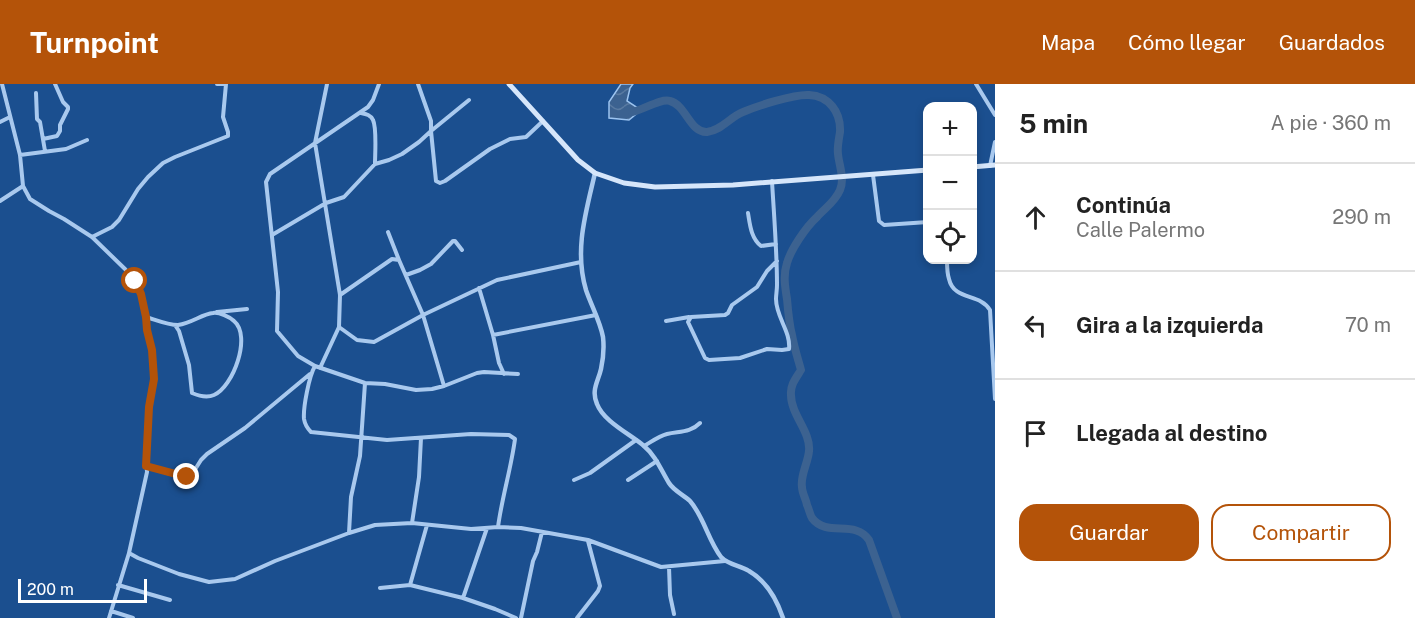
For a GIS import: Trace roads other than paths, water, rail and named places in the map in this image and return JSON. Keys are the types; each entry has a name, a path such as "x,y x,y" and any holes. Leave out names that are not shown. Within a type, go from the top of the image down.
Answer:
{"main road":[{"path":"509,84 578,160 595,173 624,183 655,187 733,185 923,170"},
{"path":"977,166 992,165"}],"street":[{"path":"2,84 20,155 23,186 30,199 92,237 126,269 141,294 146,317 154,379 149,407 147,472 129,553 109,618"},
{"path":"43,139 57,136 60,124 69,109 63,102 55,84"},
{"path":"92,237 112,228 138,189 163,163 228,136 223,117 224,84 218,84"},
{"path":"320,369 339,327 340,295 315,143 327,84"},
{"path":"379,84 373,100 361,112 267,178 279,300 277,331 298,356 320,369 365,383 416,390 444,386 477,373 518,374"},
{"path":"418,84 431,121 436,181 440,183 490,149 510,139 526,137 543,122"},
{"path":"976,84 995,115"},
{"path":"36,93 37,119 40,122 45,151"},
{"path":"272,236 326,203 344,196 375,164 402,154 469,100"},
{"path":"361,112 370,116 374,121 375,164"},
{"path":"0,122 10,117"},
{"path":"20,155 66,149 87,140"},
{"path":"992,165 995,142"},
{"path":"595,173 585,213 580,262 586,289 603,337 601,368 594,395 597,406 615,425 644,446 657,461 671,486 690,501 717,551 725,561"},
{"path":"873,174 881,223 884,225 923,222"},
{"path":"691,317 688,322 705,358 709,360 740,358 767,349 789,349 776,300 777,261 772,181"},
{"path":"0,201 23,186"},
{"path":"748,213 756,243 761,246 776,244"},
{"path":"388,232 423,315 444,386"},
{"path":"406,275 431,264 453,241 462,250"},
{"path":"340,295 392,259 399,260"},
{"path":"666,321 725,315 732,305 757,287 767,271 777,261"},
{"path":"339,327 357,340 374,342 423,315 497,280 580,262"},
{"path":"947,264 949,280 953,288 961,295 983,302 990,310 995,399"},
{"path":"479,288 504,374"},
{"path":"146,317 175,325 193,322 224,310 246,309"},
{"path":"175,325 189,365 192,393 204,397 215,395 232,374 239,357 241,334 236,322 214,313"},
{"path":"493,334 596,315"},
{"path":"315,366 311,374 304,417 306,428 311,432 387,440 471,434 509,435 515,439 498,527"},
{"path":"146,466 187,477 191,476 207,454 245,428 311,374"},
{"path":"349,533 351,497 360,456 365,383"},
{"path":"644,446 660,437 686,432 700,423"},
{"path":"412,523 419,477 421,438"},
{"path":"574,480 590,473 636,440"},
{"path":"628,480 657,461"},
{"path":"129,553 179,574 209,582 234,579 275,561 375,525 412,523 471,529 521,528 588,540 661,567 725,561 748,570 762,580 779,607 783,618"},
{"path":"410,585 427,525"},
{"path":"463,598 487,528"},
{"path":"521,618 533,561 542,532"},
{"path":"577,618 600,586 588,540"},
{"path":"669,567 670,595 674,614"},
{"path":"118,585 170,600"},
{"path":"380,588 410,585 463,598 516,618"},
{"path":"111,611 133,618"}],"water":[{"path":"621,84 633,84 627,101 641,110 629,120 609,118 609,102"}],"waterway":[{"path":"632,112 662,101 670,101 680,108 696,128 707,132 717,129 743,112 794,96 809,95 822,98 836,112 840,125 838,143 842,177 840,190 830,205 799,239 789,257 785,272 790,326 801,370 791,388 791,395 794,410 809,444 802,489 811,517 818,524 856,531 869,540 897,618"}]}
